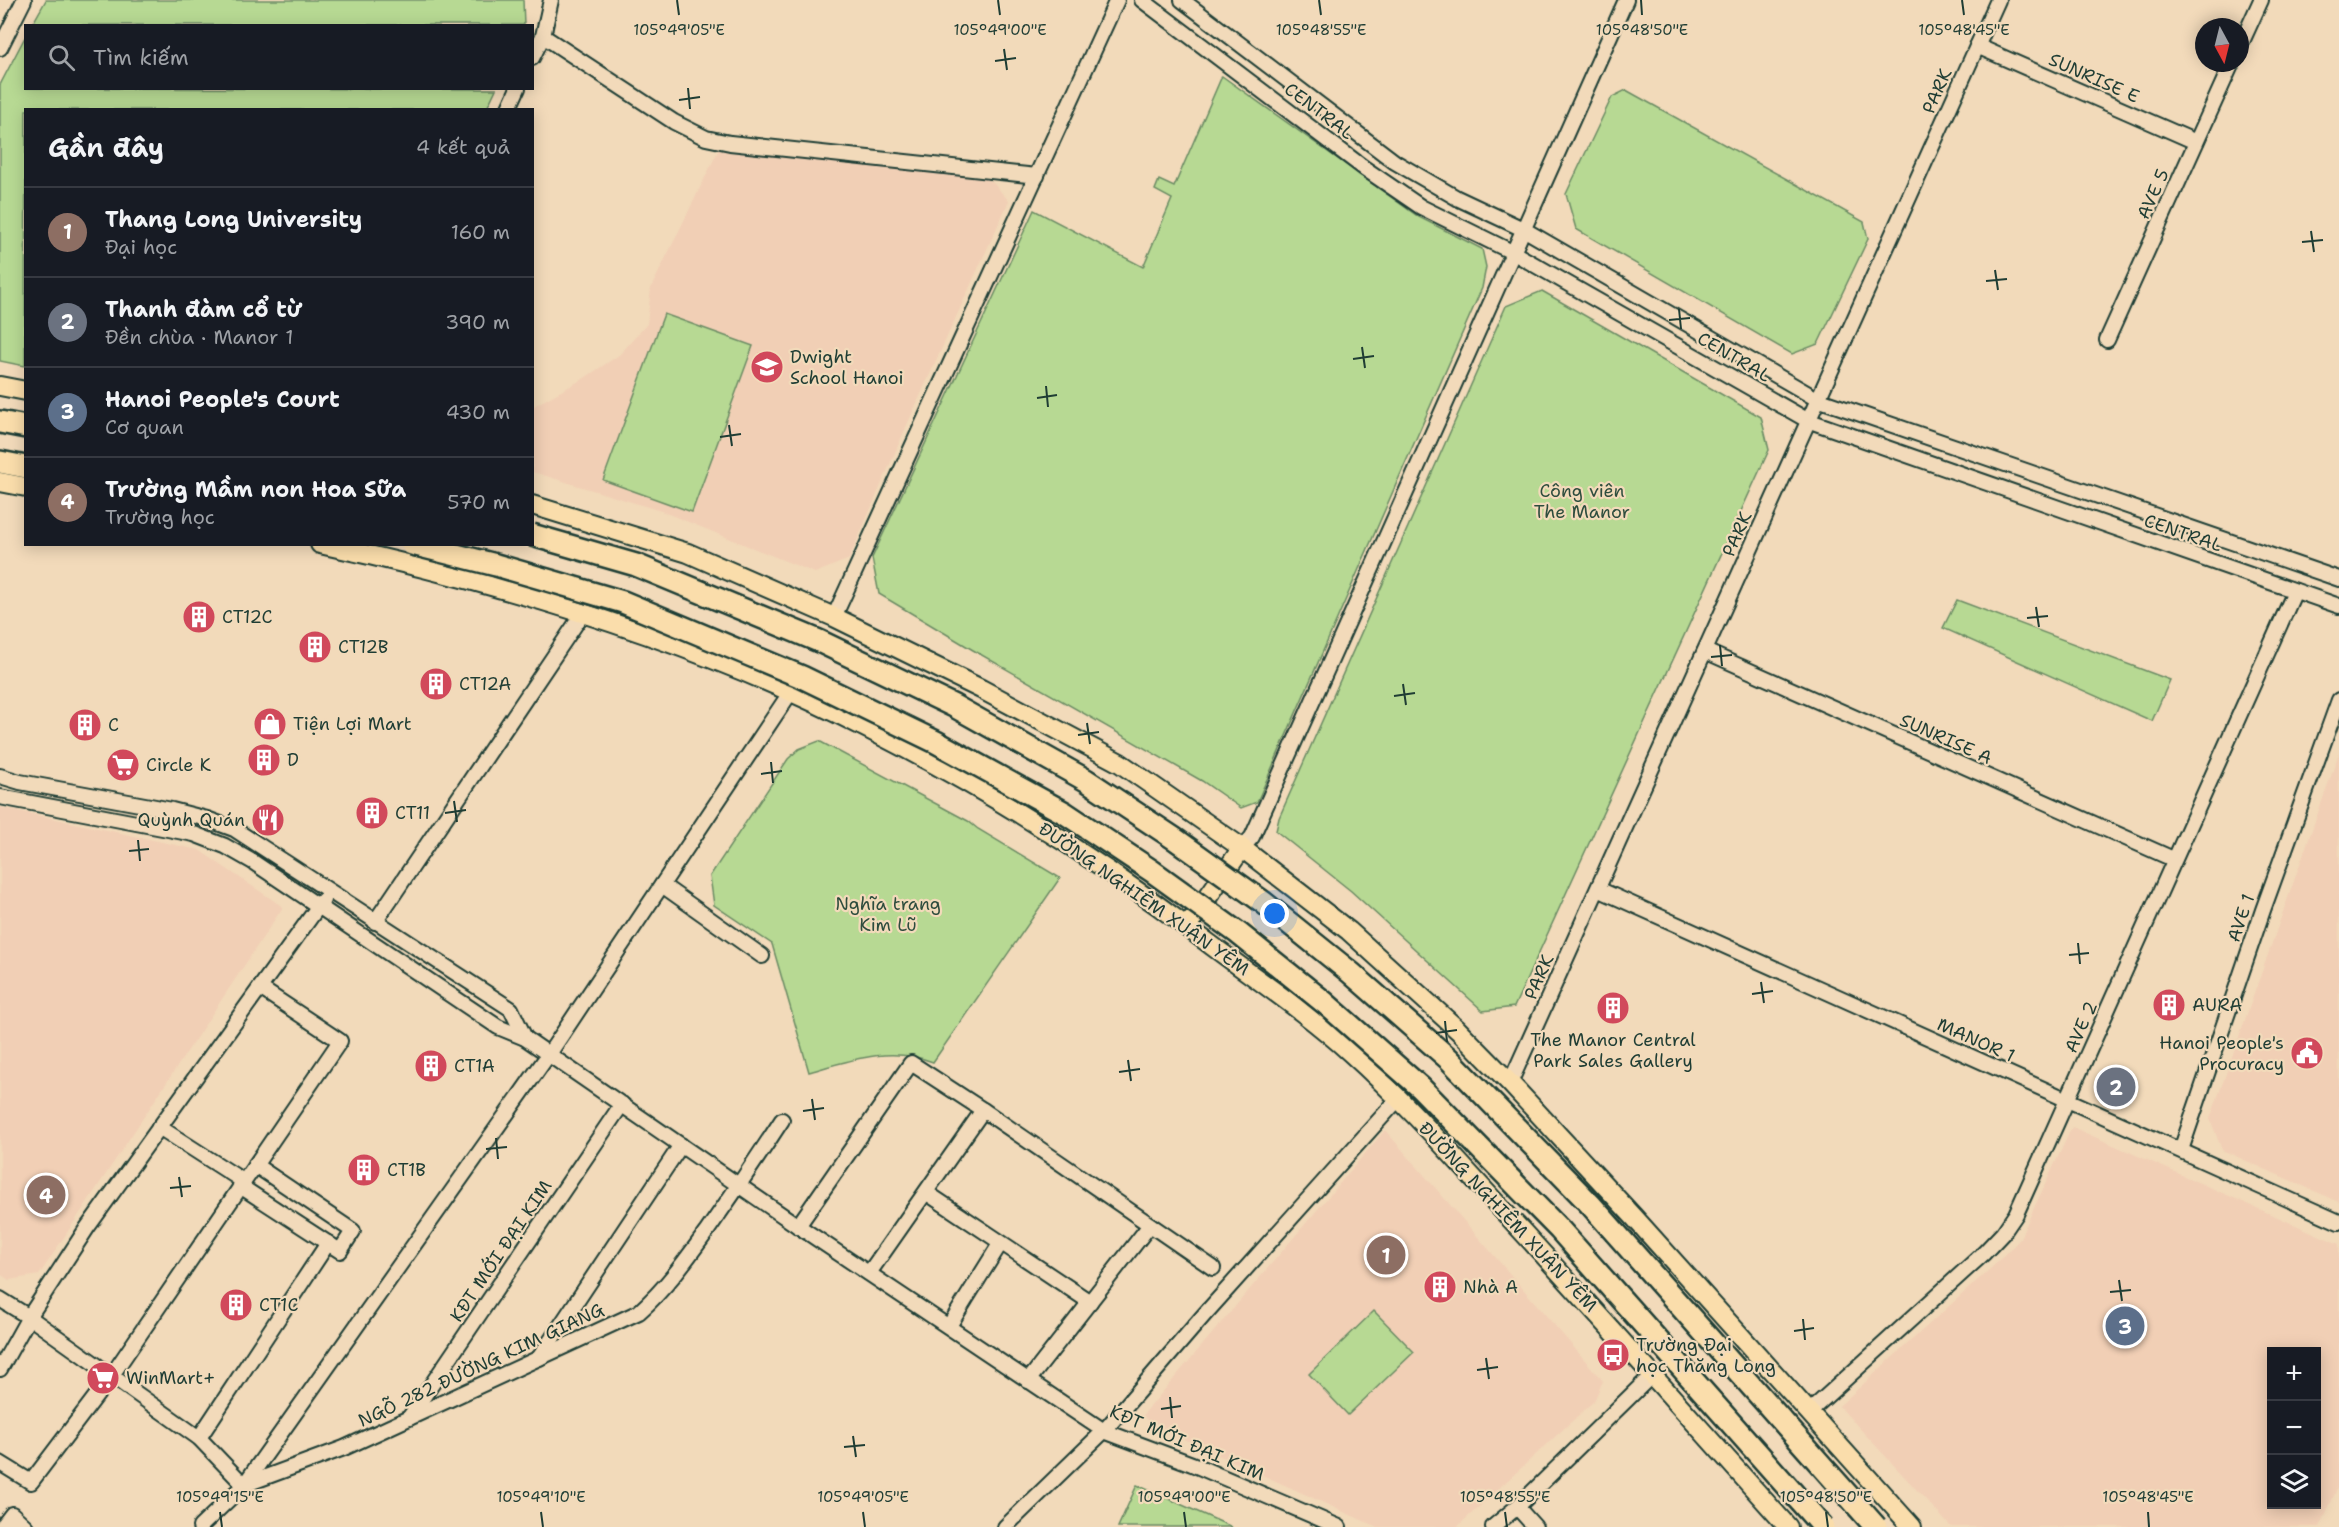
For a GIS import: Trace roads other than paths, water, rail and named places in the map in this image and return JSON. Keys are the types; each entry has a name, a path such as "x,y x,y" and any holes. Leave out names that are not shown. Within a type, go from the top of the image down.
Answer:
{"highway":[{"path":"0,422 24,427"},
{"path":"0,462 24,467"},
{"path":"534,536 636,565 819,641 954,706 1086,780 1175,838 1263,902 1351,973 1457,1068 1590,1204 1876,1527"},
{"path":"420,546 622,602 802,677 946,747 1065,813 1152,871 1238,933 1325,1003 1421,1088 1560,1230 1823,1527"}],"main road":[{"path":"0,386 24,392"},
{"path":"0,482 24,487"},
{"path":"534,506 688,554 834,616 981,688 1120,763 1242,848 1349,932 1458,1030 1510,1083 1912,1527"},
{"name":"ĐƯỜNG NGHIÊM XUÂN YÊM","path":"329,546 471,580 583,613 695,653 868,729 1025,816 1187,926 1329,1033 1399,1098 1788,1527"},
{"path":"1187,926 1242,848"}],"street":[{"path":"0,48 4,32 24,0"},
{"path":"534,54 543,36 551,0"},
{"path":"834,616 1117,0"},
{"name":"CENTRAL","path":"1142,0 1364,168 1421,207 1514,253 1807,420 2339,606"},
{"name":"CENTRAL","path":"1182,0 1395,162 1457,198 1525,230 1817,399 2339,579"},
{"path":"1242,848 1252,837 1261,818 1626,0"},
{"name":"PARK","path":"1510,1083 1998,0"},
{"path":"2249,26 2261,0"},
{"path":"543,36 674,122 706,138 1037,176"},
{"name":"SUNRISE E","path":"1977,46 2196,142"},
{"name":"AVE 5","path":"2107,340 2228,72"},
{"path":"509,108 517,90"},
{"name":"AVE 2","path":"1809,1412 2003,1233 2016,1214 2295,591"},
{"path":"375,922 583,613"},
{"name":"SUNRISE A","path":"1705,651 2174,859"},
{"path":"0,1299 29,1317 199,1438 244,1485 549,1054 790,693"},
{"name":"AVE 1","path":"2181,1150 2263,910 2339,699"},
{"path":"0,776 20,782 172,810 234,829 511,1009 525,1038"},
{"name":"KĐT MỚI ĐẠI KIM","path":"0,797 167,828 194,834 225,846 253,862 498,1027 525,1038 798,1226 1104,1431 1192,1464 1339,1527"},
{"path":"167,828 172,810"},
{"path":"253,862 262,848"},
{"path":"662,885 762,956"},
{"name":"MANOR 1","path":"1598,889 2339,1222"},
{"path":"0,1369 29,1317 87,1228 329,891"},
{"path":"0,1463 30,1482 112,1375 340,1041 260,988"},
{"path":"498,1027 511,1009"},
{"path":"798,1226 911,1063 1213,1268"},
{"path":"1005,1527 1104,1431 1204,1315 1399,1098"},
{"name":"KĐT MỚI ĐẠI KIM","path":"409,1418 622,1104"},
{"path":"869,1273 983,1110"},
{"name":"NGÕ 282 ĐƯỜNG KIM GIANG","path":"200,1527 244,1485 344,1448 639,1312 676,1274 740,1186 783,1120"},
{"path":"159,1127 340,1251 353,1231 255,1165"},
{"path":"539,1359 681,1145"},
{"path":"927,1193 1000,1244 1090,1302"},
{"path":"294,1221 308,1200"},
{"path":"1028,1381 1150,1225"},
{"path":"199,1438 328,1243"},
{"path":"949,1326 1000,1244"},
{"path":"1493,1527 1517,1507 1652,1375"},
{"path":"1517,1507 1535,1527"},
{"path":"2,1527 12,1514 26,1527"}],"place":[{"name":"Dwight School Hanoi","path":"767,367"},
{"name":"CT12C","path":"199,617"},
{"name":"CT12B","path":"315,647"},
{"name":"CT12A","path":"436,684"},
{"name":"Tiện Lợi Mart","path":"270,724"},
{"name":"C","path":"85,725"},
{"name":"D","path":"264,760"},
{"name":"Circle K","path":"123,765"},
{"name":"CT11","path":"372,813"},
{"name":"Quỳnh Quán","path":"268,820"},
{"name":"AURA","path":"2169,1005"},
{"name":"The Manor Central Park Sales Gallery","path":"1613,1008"},
{"name":"Hanoi People's Procuracy","path":"2307,1053"},
{"name":"CT1A","path":"431,1066"},
{"name":"Thanh đàm cổ từ","path":"2116,1087"},
{"name":"CT1B","path":"364,1170"},
{"name":"Trường Mầm non Hoa Sữa","path":"46,1195"},
{"name":"Thang Long University","path":"1386,1255"},
{"name":"Nhà A","path":"1440,1287"},
{"name":"CT1C","path":"236,1305"},
{"name":"Hanoi People's Court","path":"2125,1326"},
{"name":"Trường Đại học Thăng Long","path":"1613,1355"},
{"name":"WinMart+","path":"103,1378"}],"park label":[{"name":"Công viên The Manor","path":"1582,501"},
{"name":"Nghĩa trang Kim Lũ","path":"888,914"}]}
